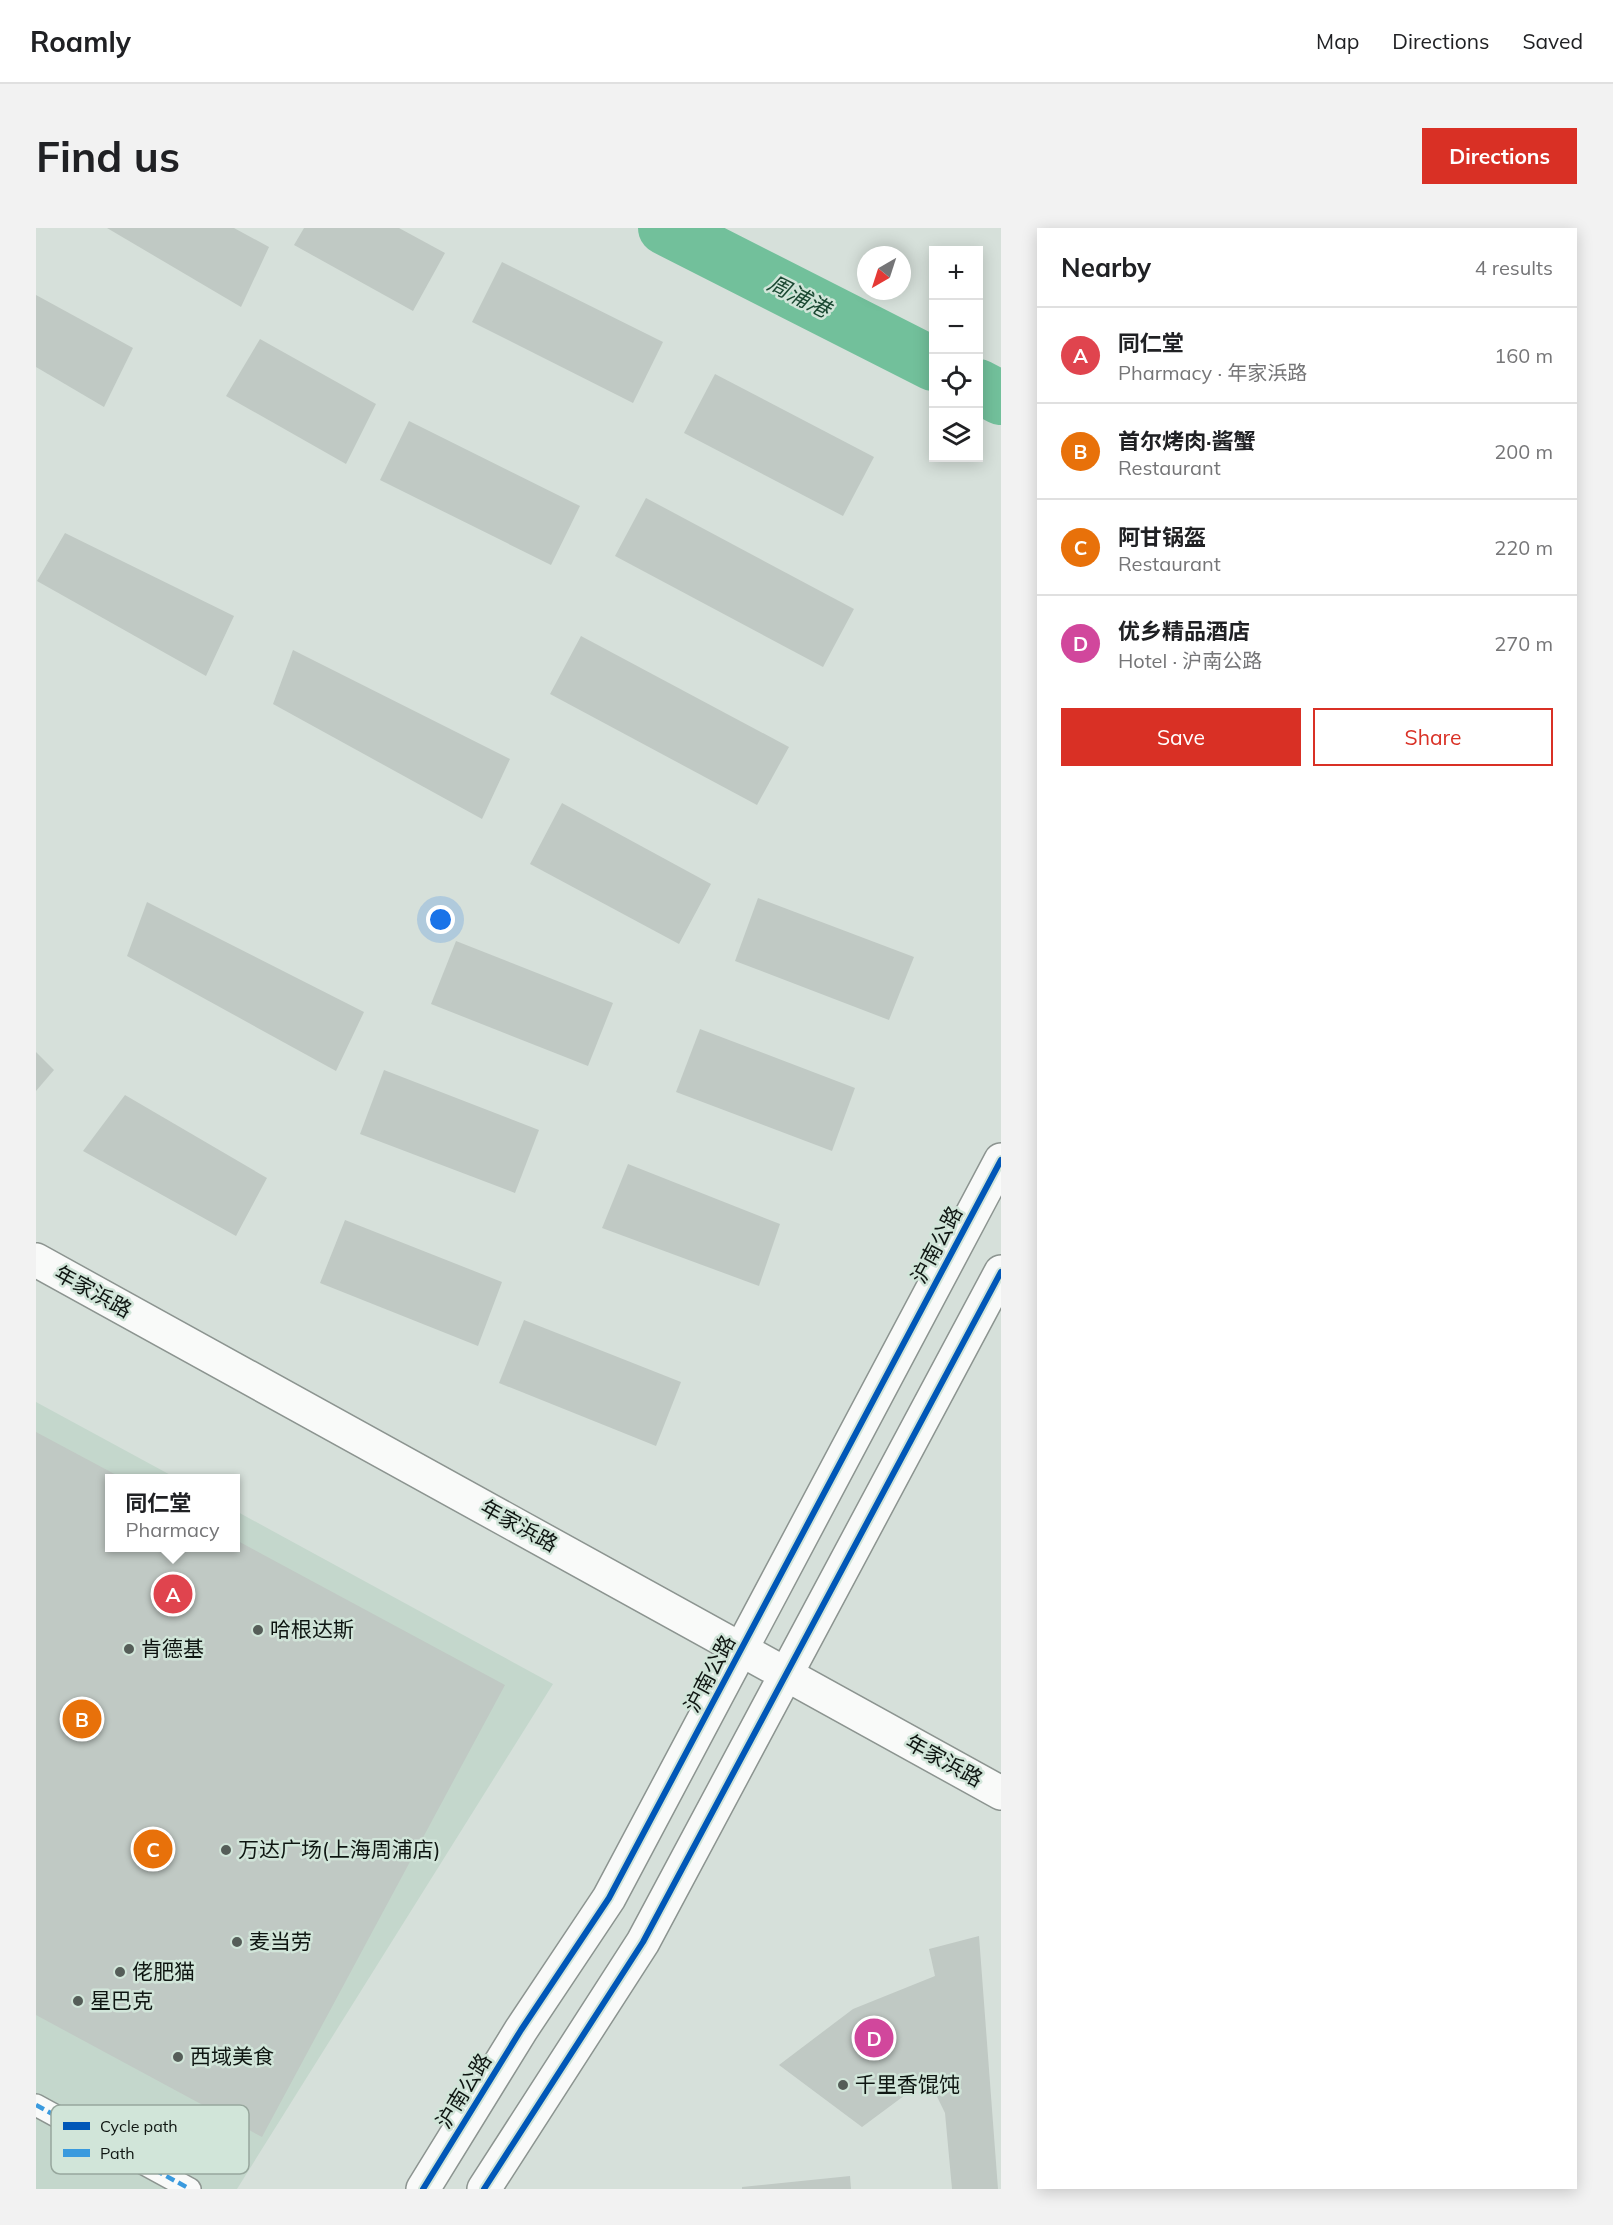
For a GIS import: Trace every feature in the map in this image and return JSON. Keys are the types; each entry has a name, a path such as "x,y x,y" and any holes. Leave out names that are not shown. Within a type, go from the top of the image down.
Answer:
{"main road":[{"name":"沪南公路","path":"423,2189 521,2030 609,1899 1001,1160"},
{"name":"年家浜路","path":"36,1260 1001,1793"},
{"path":"484,2189 643,1942 1001,1272"}],"street":[{"path":"36,2105 51,2113"},
{"path":"162,2174 190,2189"}],"shaded area":[{"name":"万达广场(上海周浦店)","path":"36,1402 169,1474 105,1474 105,1552 240,1552 240,1513 553,1684 249,2170 249,2105 51,2105 51,2174 246,2174 237,2189 36,2189"}],"building":[{"path":"107,228 234,228 269,247 241,307"},
{"path":"304,228 399,228 445,253 413,311 294,245"},
{"path":"502,262 663,342 633,403 472,322"},
{"path":"36,295 133,348 104,407 36,367"},
{"path":"260,339 376,404 346,464 226,396"},
{"path":"715,374 874,457 843,516 684,433"},
{"path":"409,421 580,506 551,565 380,480"},
{"path":"646,498 854,609 823,667 615,556"},
{"path":"65,533 234,616 206,676 37,581"},
{"path":"581,636 789,747 757,805 550,694"},
{"path":"293,650 510,759 482,819 273,704"},
{"path":"562,803 711,884 679,944 530,864"},
{"path":"758,898 914,957 889,1020 735,961"},
{"path":"147,902 364,1012 336,1071 127,956"},
{"path":"456,941 613,1003 588,1066 431,1004"},
{"path":"700,1029 855,1088 832,1151 676,1092"},
{"path":"36,1052 54,1070 36,1091"},
{"path":"384,1070 539,1130 515,1193 360,1134"},
{"path":"125,1095 267,1178 236,1236 83,1151"},
{"path":"628,1164 780,1224 759,1286 602,1228"},
{"path":"345,1220 502,1282 478,1346 320,1283"},
{"path":"524,1320 681,1382 656,1446 499,1383"},
{"name":"万达广场(上海周浦店)","path":"36,1432 115,1474 105,1474 105,1552 240,1552 240,1542 505,1685 262,2137 249,2130 249,2105 203,2105 36,2015"},
{"path":"979,1936 998,2189 952,2189 945,2113 928,2078 862,2127 779,2065 853,2009 935,1976 929,1949"},
{"path":"850,2176 851,2189 742,2189 742,2187"}],"waterway":[{"name":"周浦港","path":"665,228 929,362"},
{"name":"周浦港","path":"983,389 1001,398"}],"marked path":[{"path":"36,2105 51,2113"},
{"path":"162,2174 190,2189"}],"cycle path":[{"path":"423,2189 521,2030 609,1898 1001,1160"},
{"path":"484,2189 643,1942 1001,1272"}],"place":[{"name":"同仁堂","path":"173,1594"},
{"name":"哈根达斯","path":"258,1630"},
{"name":"肯德基","path":"129,1649"},
{"name":"首尔烤肉·酱蟹","path":"82,1719"},
{"name":"阿甘锅盔","path":"153,1849"},
{"name":"万达广场(上海周浦店)","path":"226,1850"},
{"name":"麦当劳","path":"237,1942"},
{"name":"佬肥猫","path":"120,1972"},
{"name":"星巴克","path":"78,2001"},
{"name":"优乡精品酒店","path":"874,2038"},
{"name":"西域美食","path":"178,2057"},
{"name":"千里香馄饨","path":"843,2085"}]}
